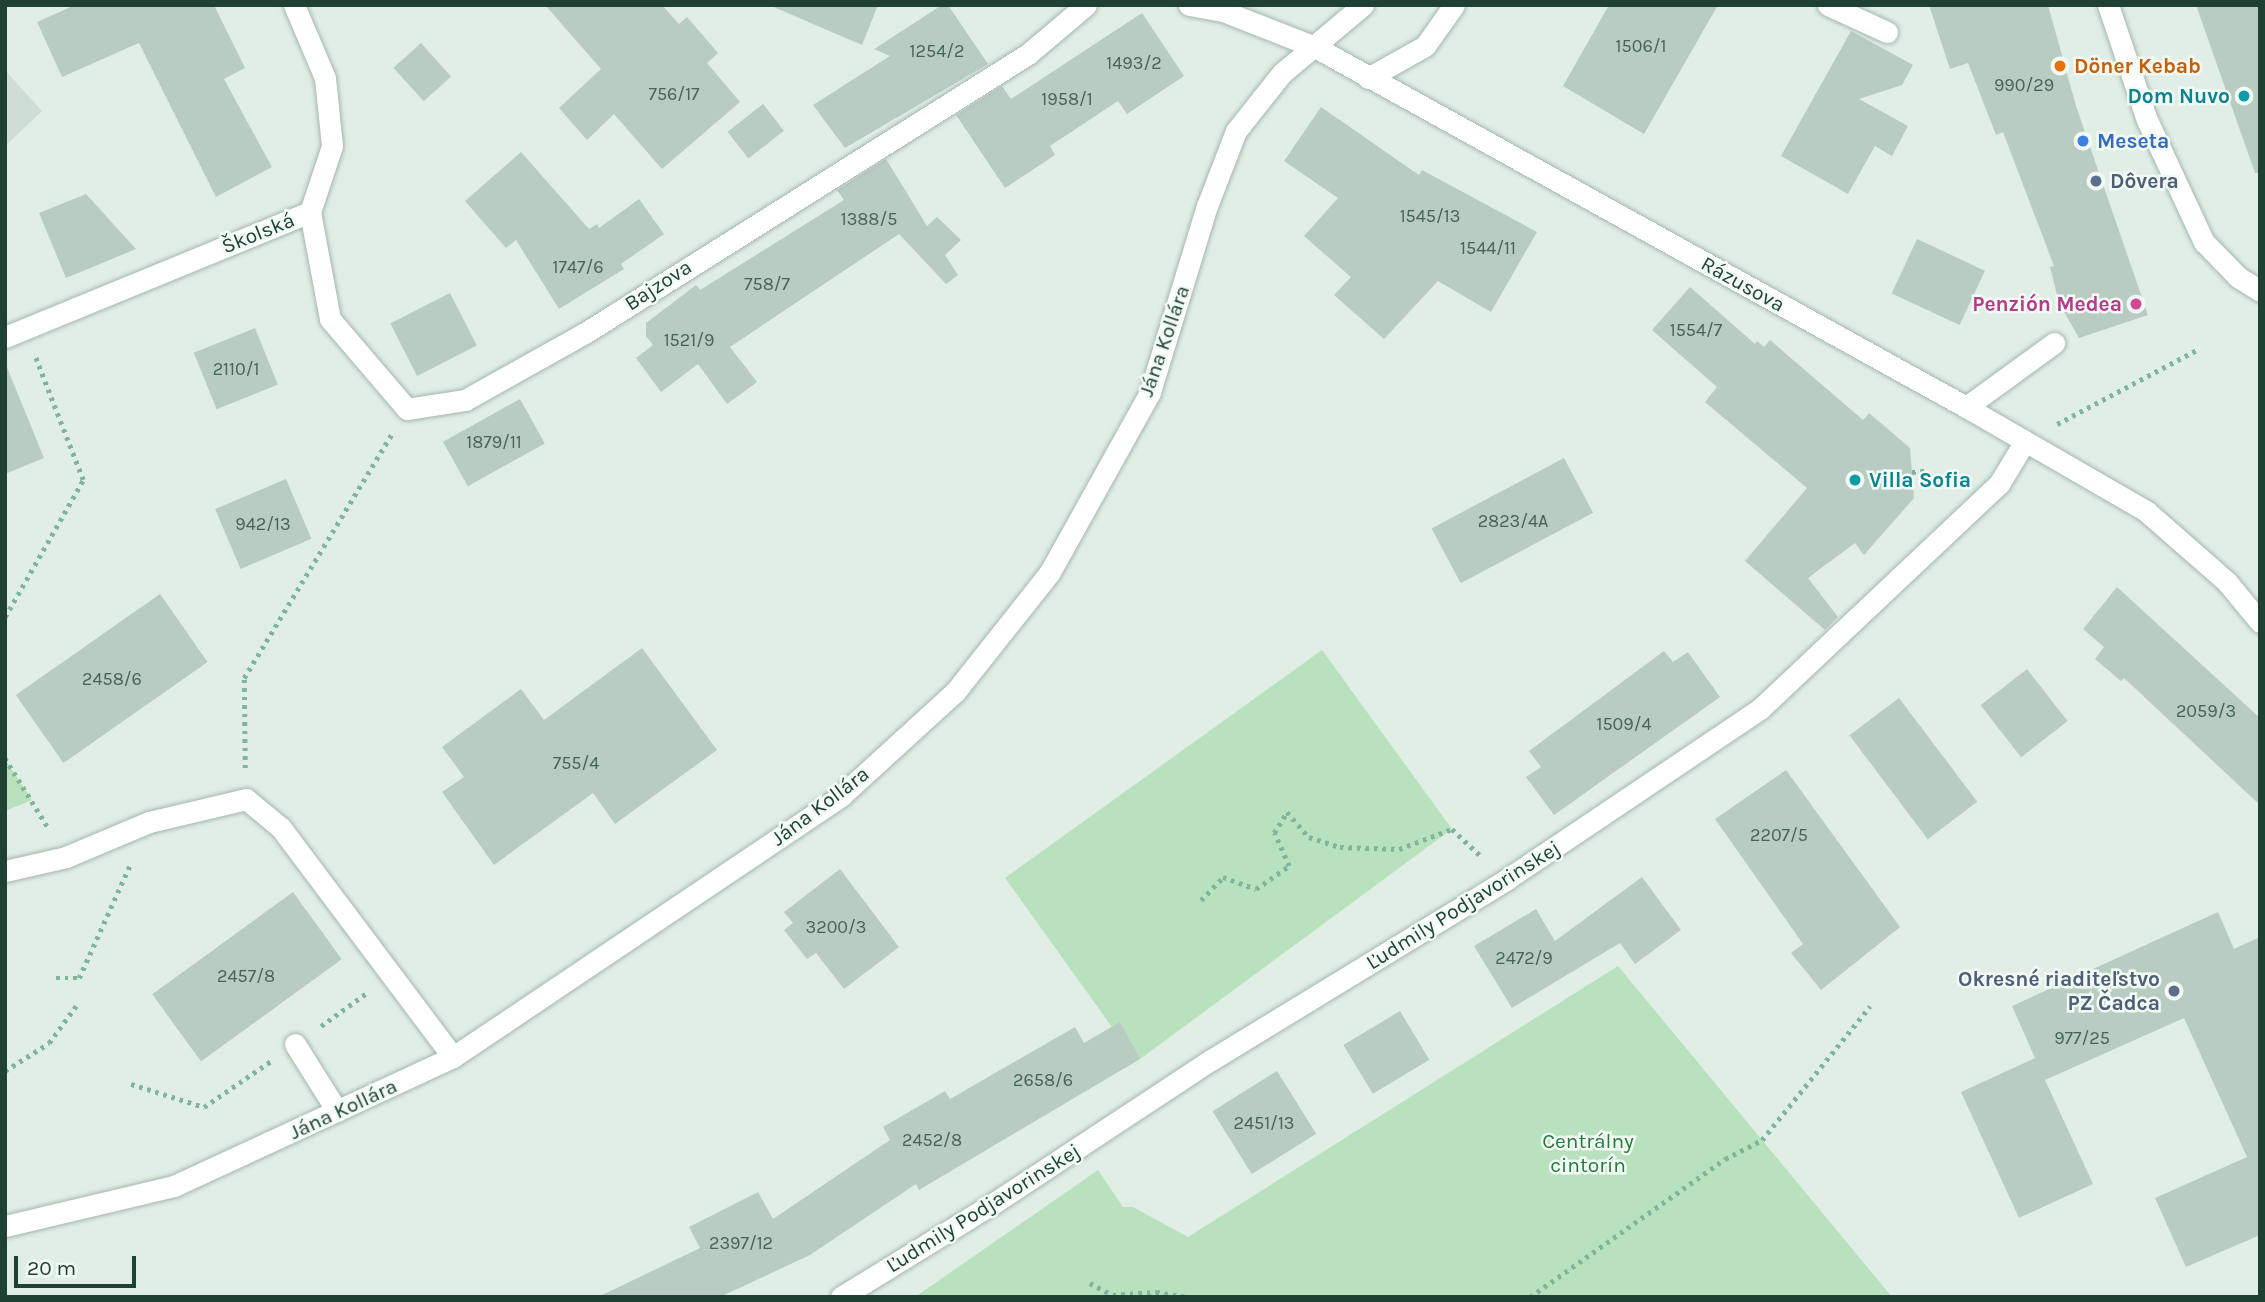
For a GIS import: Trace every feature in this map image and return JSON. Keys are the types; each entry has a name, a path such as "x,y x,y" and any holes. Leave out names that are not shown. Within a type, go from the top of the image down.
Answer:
{"street":[{"name":"Školská","path":"15,333 310,212 332,146 325,78 294,5"},
{"name":"Bajzova","path":"407,409 465,400 585,333 1028,54 1086,5"},
{"name":"Rázusova","path":"1189,5 1223,11 1315,47 1966,407 2146,511 2227,582 2260,622"},
{"name":"Jána Kollára","path":"5,1226 174,1186 453,1058 841,796 955,692 1050,572 1150,392 1207,206 1236,131 1282,73 1363,5"},
{"path":"1368,78 1425,46 1454,5"},
{"path":"1828,5 1887,32"},
{"path":"2108,5 2147,120 2204,242 2238,277 2260,291"},
{"path":"310,212 330,319 407,409"},
{"path":"1966,407 2054,343"},
{"name":"Ľudmily Podjavorinskej","path":"841,1297 994,1203 1211,1060 1507,880 1760,709 1816,661 1999,484 2025,441"},
{"path":"5,871 66,857 149,822 246,799 281,828 394,973 453,1058"},
{"path":"295,1044 337,1111"}],"path":[{"path":"5,617 83,480 15,333"},
{"path":"2025,441 2197,350"},
{"path":"246,799 244,678 407,409"},
{"path":"1912,472 1926,471"},
{"path":"5,758 66,857"},
{"path":"1201,900 1223,877 1256,888 1289,866 1274,833 1287,812 1309,837 1340,847 1399,849 1452,829 1507,880"},
{"path":"55,978 79,978 149,822"},
{"path":"5,1071 49,1043 76,1006"},
{"path":"1530,1297 1725,1159 1762,1140 1870,1006"},
{"path":"1090,1283 1113,1295 1156,1292 1187,1297"}],"shaded area":[{"path":"5,70 42,111 5,146"}],"green space":[{"path":"1322,650 1452,829 1140,1059 1112,1027 1005,878"},
{"path":"5,759 32,800 5,811"},
{"name":"Centrálny cintorín","path":"1618,966 1892,1297 915,1297 1098,1170 1123,1207 1133,1207 1188,1237"}],"building":[{"path":"75,5 214,5 245,68 224,79 272,167 216,197 139,43 62,77 37,22"},
{"path":"545,5 662,5 679,24 687,17 718,53 707,63 740,102 662,169 614,114 587,140 559,108 601,69"},
{"path":"769,5 878,5 862,45"},
{"path":"942,5 948,5 988,64 845,148 813,105 890,56 874,49"},
{"path":"1609,5 1718,5 1644,134 1563,86"},
{"path":"1929,5 2048,5 2076,106 2148,315 2079,338 2059,303 2050,267 2054,266 2003,132 1996,135 1968,63 1950,69"},
{"name":"Dom Nuvo","path":"2196,5 2260,5 2260,173 2255,173"},
{"path":"1142,13 1184,76 1127,114 1118,101 1050,146 1055,155 1005,188 956,115 1002,86 1011,99"},
{"path":"1851,31 1913,65 1902,85 1859,99 1908,126 1892,156 1875,146 1848,194 1781,156"},
{"path":"421,43 451,76 424,101 394,68"},
{"path":"763,104 784,131 748,158 728,132"},
{"path":"1321,107 1419,175 1422,170 1537,232 1491,312 1438,281 1384,339 1334,295 1351,277 1304,236 1338,198 1284,161"},
{"path":"521,152 589,229 597,224 599,228 639,199 664,234 621,264 624,269 559,309 516,240 506,248 465,201"},
{"path":"886,159 927,226 937,217 961,240 945,255 958,275 946,284 899,234 730,347 757,382 727,404 698,364 661,392 636,358 653,345 646,336 646,323 696,285 700,290 844,200 837,190"},
{"path":"86,194 136,249 66,278 39,213"},
{"path":"1917,239 1985,271 1960,325 1892,293"},
{"name":"Villa Sofia","path":"1690,287 1755,344 1757,341 1764,347 1770,340 1863,420 1869,413 1910,448 1914,498 1864,555 1855,543 1808,578 1838,617 1825,630 1745,561 1807,488 1705,402 1717,387 1652,330"},
{"path":"450,293 477,346 417,376 390,323"},
{"path":"255,328 278,385 217,409 194,353"},
{"path":"5,366 44,458 5,474"},
{"path":"520,399 545,444 468,486 443,442"},
{"path":"1564,458 1593,513 1461,583 1432,528"},
{"path":"286,479 311,539 241,569 215,509"},
{"path":"2117,587 2260,718 2260,805 2124,678 2121,681 2095,659 2104,647 2083,629"},
{"path":"160,594 208,662 63,763 16,695"},
{"path":"642,648 717,750 615,824 593,793 494,865 442,792 464,777 442,747 521,689 544,720"},
{"path":"1664,651 1673,662 1688,652 1720,697 1554,815 1526,777 1541,767 1529,751"},
{"path":"2027,669 2068,721 2021,757 1981,705"},
{"path":"1899,698 1977,802 1928,839 1849,735"},
{"path":"1786,770 1900,927 1821,990 1791,953 1803,944 1715,819"},
{"path":"840,869 899,947 844,989 816,953 807,959 784,930 793,923 784,912"},
{"path":"1642,877 1681,930 1635,964 1620,943 1512,1008 1474,946 1536,909 1555,941"},
{"path":"293,892 342,959 201,1061 152,994"},
{"path":"2218,912 2234,949 2260,937 2260,1235 2186,1267 2155,1198 2247,1157 2184,1018 2045,1080 2093,1184 2019,1218 1961,1092 2035,1058 2012,1006"},
{"path":"1400,1011 1429,1060 1373,1094 1343,1045"},
{"path":"1120,1022 1140,1059 919,1190 916,1184 810,1255 720,1297 598,1297 700,1248 689,1227 758,1192 773,1219 890,1140 883,1127 945,1091 950,1099 1075,1027 1084,1043"},
{"path":"1277,1071 1316,1134 1252,1174 1213,1111"}],"place":[{"name":"Döner Kebab","path":"2060,66"},
{"name":"Dom Nuvo","path":"2244,96"},
{"name":"Meseta","path":"2083,141"},
{"name":"Dôvera","path":"2096,181"},
{"name":"Penzión Medea","path":"2136,304"},
{"name":"Villa Sofia","path":"1855,480"},
{"name":"Okresné riaditeľstvo PZ Čadca","path":"2174,991"}]}
